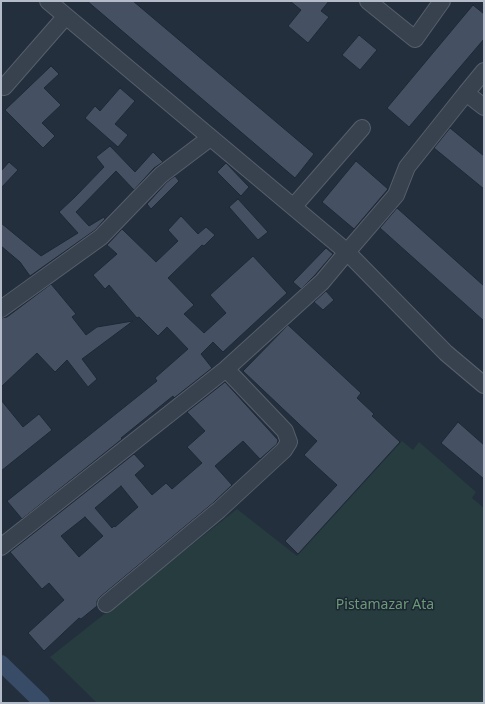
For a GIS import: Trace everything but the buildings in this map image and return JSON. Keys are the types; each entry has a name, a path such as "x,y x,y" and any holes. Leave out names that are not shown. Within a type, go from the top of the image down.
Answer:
{"street":[{"path":"48,1 347,252 446,353 484,385"},
{"path":"368,1 415,39 442,1"},
{"path":"2,87 66,16"},
{"path":"1,548 226,369 322,282 396,195 407,167 484,71"},
{"path":"466,93 484,107"},
{"path":"294,206 362,128"},
{"path":"1,309 101,237 161,175 210,138"},
{"path":"106,604 219,510 284,450 289,442 285,431 226,369"}],"green space":[{"name":"Pistamazar Ata","path":"402,441 413,450 419,442 476,492 472,498 484,508 484,703 97,703 50,657 237,509 297,556"}],"waterway":[{"path":"1,663 42,703"}]}
